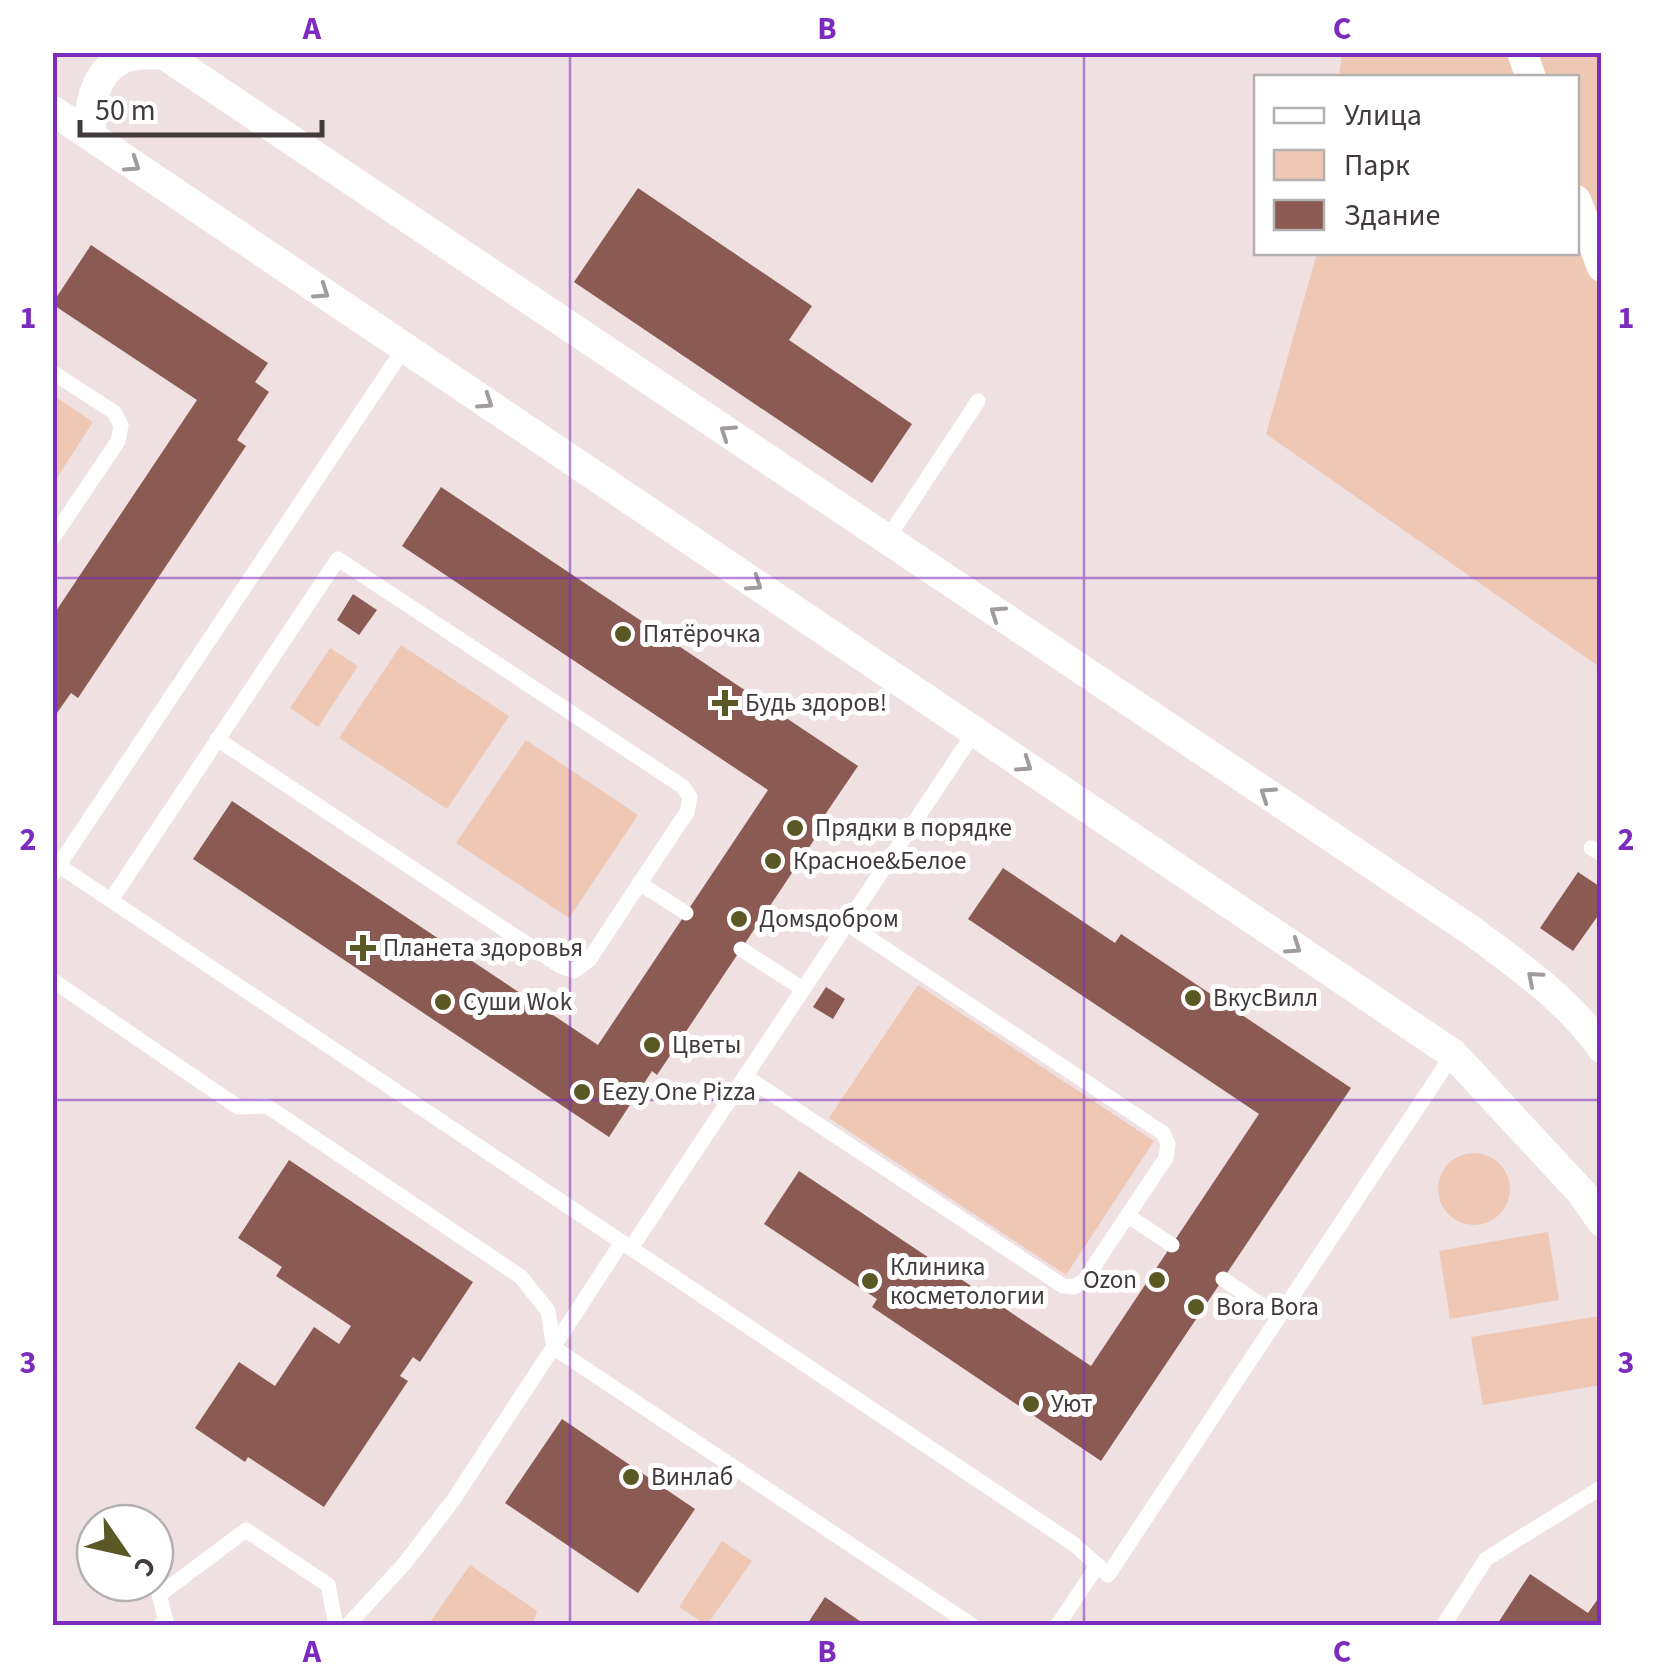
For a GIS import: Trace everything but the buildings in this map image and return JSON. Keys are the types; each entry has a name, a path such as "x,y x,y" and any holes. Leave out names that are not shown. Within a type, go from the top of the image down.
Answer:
{"street":[{"path":"93,136 90,108 106,72 122,59 161,54 1472,931 1534,976 1602,1048"},
{"path":"52,110 1453,1054 1592,1189 1602,1222"},
{"path":"1579,208 1602,268"}],"lane":[{"path":"405,348 55,867 111,900 1075,1545 1108,1575 1453,1054"},
{"path":"52,372 114,412 121,425 118,441 52,539"},
{"path":"886,539 978,401"},
{"path":"111,900 338,558 682,786 690,797 687,812 588,960 574,971 560,966 218,739"},
{"path":"347,1626 405,1563 454,1499 554,1348 745,1076 974,732"},
{"path":"639,883 686,914"},
{"path":"745,1076 1063,1286 1074,1287 1084,1281 1128,1216 1166,1158 1168,1144 1163,1133 846,924"},
{"path":"742,949 803,989"},
{"path":"52,980 238,1107 267,1106 521,1276 548,1311 554,1348 973,1626"},
{"path":"1128,1216 1172,1245"},
{"path":"1223,1279 1279,1316"},
{"path":"1443,1626 1486,1560 1602,1488"},
{"path":"159,1626 166,1621 159,1595 246,1530 328,1585 336,1626"},
{"path":"1057,1626 1098,1565"}],"green space":[{"path":"1342,53 1601,53 1601,668 1266,434 1316,255 1579,255 1579,75 1339,75"},
{"path":"53,395 93,422 53,484"},
{"path":"401,645 509,716 447,809 339,738"},
{"path":"330,648 358,666 318,727 290,708"},
{"path":"526,740 638,815 569,918 456,843"},
{"path":"918,985 1154,1141 1066,1275 829,1118"},
{"path":"1474,1153 1488,1155 1500,1163 1508,1175 1508,1203 1500,1215 1488,1223 1474,1225 1460,1223 1448,1215 1440,1203 1438,1189 1440,1175 1448,1163 1460,1155"},
{"path":"1548,1232 1559,1300 1450,1319 1439,1251"},
{"path":"1599,1316 1601,1385 1483,1405 1471,1337"},
{"path":"722,1541 752,1561 707,1625 679,1607"},
{"path":"470,1565 537,1611 533,1625 428,1625"}],"place":[{"name":"Пятёрочка","path":"623,634"},
{"name":"Будь здоров!","path":"725,703"},
{"name":"Прядки в порядке","path":"795,828"},
{"name":"Красное&Белое","path":"773,861"},
{"name":"Домsдобром","path":"739,919"},
{"name":"Планета здоровья","path":"363,948"},
{"name":"ВкусВилл","path":"1193,998"},
{"name":"Суши Wok","path":"443,1002"},
{"name":"Цветы","path":"652,1045"},
{"name":"Eezy One Pizza","path":"582,1092"},
{"name":"Ozon","path":"1157,1280"},
{"name":"Клиника косметологии","path":"870,1281"},
{"name":"Bora Bora","path":"1196,1307"},
{"name":"Уют","path":"1031,1404"},
{"name":"Винлаб","path":"631,1477"}]}
